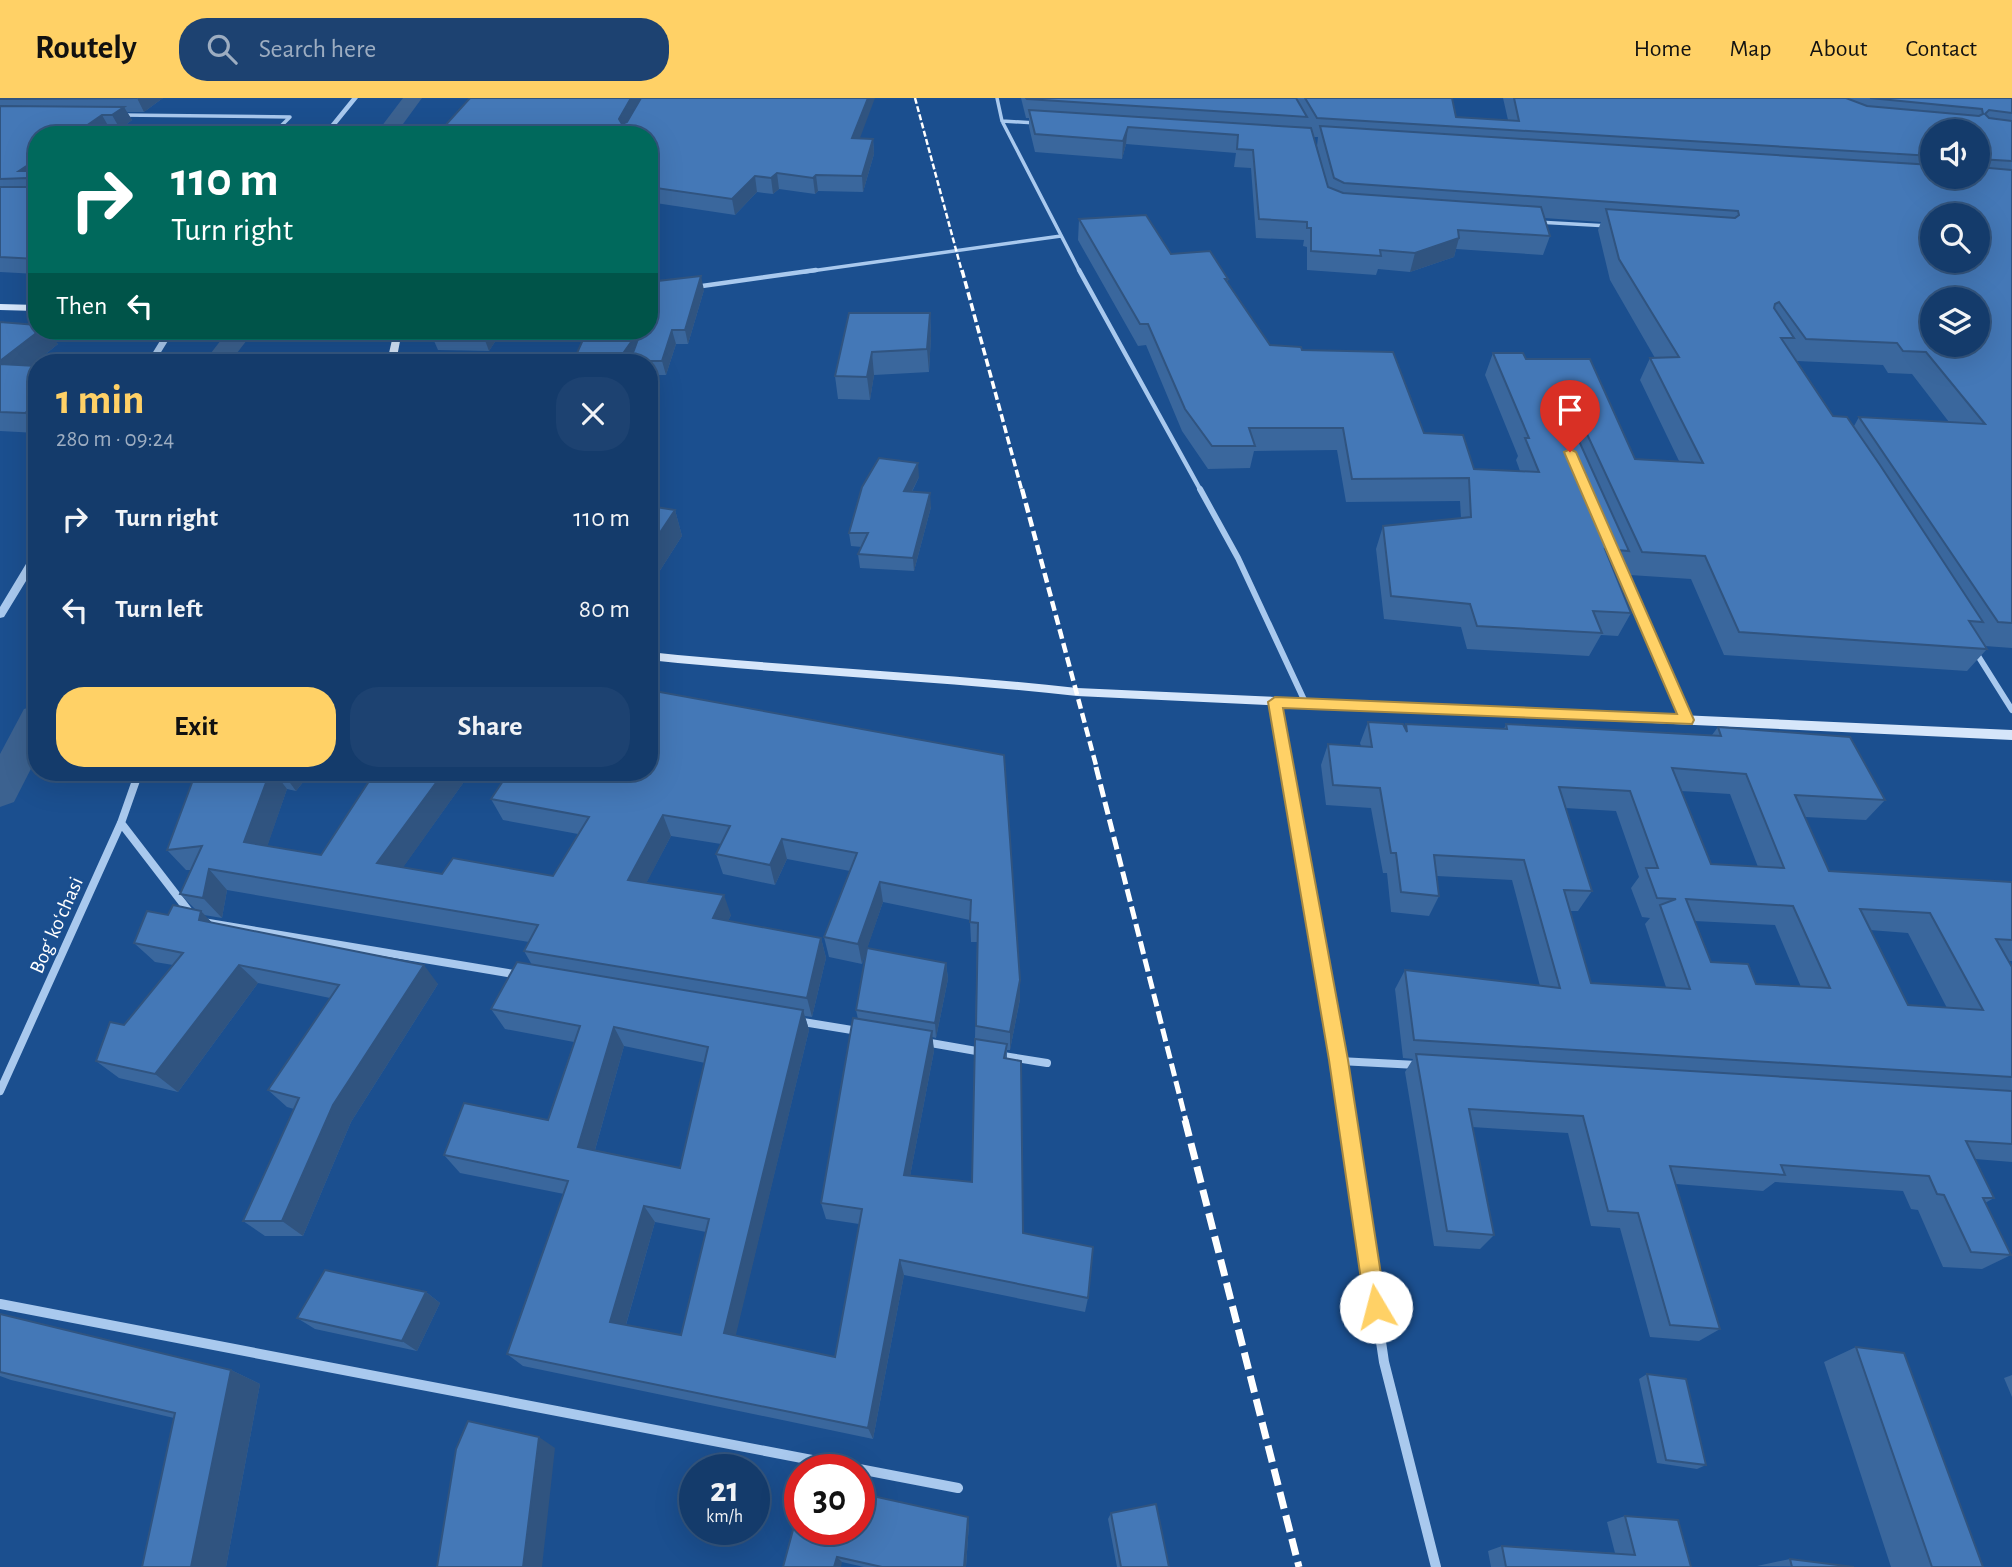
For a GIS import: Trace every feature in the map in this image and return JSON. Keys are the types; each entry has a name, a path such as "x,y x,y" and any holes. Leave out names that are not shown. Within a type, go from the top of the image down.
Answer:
{"main road":[{"path":"0,306 28,308"},
{"path":"658,657 707,663 1001,682 1077,692 2012,735"}],"street":[{"path":"332,126 355,98"},
{"path":"997,98 1002,121 1060,236 1238,558 1306,704"},
{"path":"110,115 290,117 281,126"},
{"path":"1002,121 1042,123"},
{"path":"1532,221 1615,227"},
{"path":"691,287 1060,236"},
{"path":"1615,555 1687,720"},
{"path":"0,615 28,569"},
{"path":"1967,640 2012,710"},
{"path":"1275,702 1339,1060 1384,1362 1436,1567"},
{"name":"Bogʻ koʻchasi","path":"0,1091 121,823 136,781"},
{"path":"121,823 196,920 525,975"},
{"path":"786,1019 869,1033"},
{"path":"910,1040 1047,1063"},
{"path":"1339,1060 1421,1066"},
{"path":"0,1304 958,1489"}],"building":[{"path":"0,98 137,98 0,99"},
{"path":"470,98 631,98 619,119 622,124 627,122 641,98 868,98 852,138 873,139 862,176 816,175 813,178 777,173 771,178 755,176 732,199 658,188 658,126 445,126"},
{"path":"1296,98 1307,117 1027,99"},
{"path":"1305,98 1452,98 1456,117 1519,121 1514,98 1846,98 1867,106 1979,116 1983,114 1982,109 1870,98 2012,98 2012,113 1989,110 1985,114 1989,118 2012,121 2012,161 1990,160 1990,119 1920,119 1920,155 1317,118"},
{"path":"0,106 124,107 112,115 102,115 86,126 28,126 28,165 19,171 28,171 28,178 0,179"},
{"path":"1029,110 1311,128 1328,187 1343,193 1541,207 1550,236 1458,230 1459,238 1415,253 1380,250 1381,256 1311,251 1311,228 1307,228 1307,222 1259,219 1253,150 1237,149 1238,135 1128,127 1123,141 1035,134"},
{"path":"1320,126 1920,164 1920,189 1990,189 1990,168 2012,170 2012,623 1998,622 1859,417 1985,424 1930,357 1990,357 1990,287 1920,287 1920,352 1903,351 1897,343 1806,339 1779,302 1774,308 1794,338 1781,338 1833,416 1847,417 1983,622 1969,621 1987,649 1739,632 1705,556 1642,552 1573,404 1568,401 1564,408 1629,551 1605,549 1631,613 1593,611 1602,633 1477,626 1470,604 1391,596 1383,526 1471,517 1469,478 1352,479 1343,428 1249,428 1255,446 1212,446 1185,409 1148,324 1140,324 1079,219 1146,215 1171,254 1210,251 1228,279 1225,279 1270,345 1301,347 1302,350 1393,352 1424,433 1463,435 1474,469 1539,472 1525,438 1529,438 1493,353 1523,353 1526,359 1590,359 1635,459 1703,463 1650,358 1679,357 1619,259 1606,209 1735,218 1739,215 1738,211 1344,183 1334,178"},
{"path":"0,187 28,187 28,259 0,257"},
{"path":"701,276 685,330 672,330 662,361 658,361 658,354 633,354 638,340 658,340 658,281"},
{"path":"849,313 930,313 927,349 872,352 867,377 835,376"},
{"path":"0,322 28,324 28,339 0,361"},
{"path":"583,340 632,340 623,354 577,354"},
{"path":"0,364 28,366 28,411 25,413 0,412"},
{"path":"879,458 918,463 904,491 930,493 913,558 858,554 868,533 849,533 862,487"},
{"path":"658,507 675,510 658,536"},
{"path":"658,692 1004,755 1020,980 1010,1032 976,1026 978,923 970,922 971,900 880,882 858,944 824,937 857,853 782,839 770,865 716,854 730,826 663,815 628,880 724,895 713,918 821,938 807,998 524,951 538,925 209,869 203,898 180,894 202,846 167,850 193,781 267,781 244,842 321,855 369,781 437,781 377,863 442,874 453,858 553,876 589,817 491,799 503,781 658,781"},
{"path":"1368,722 1403,724 1407,732 1406,724 1507,729 1506,724 1721,736 1718,727 1850,737 1885,800 1795,795 1829,871 2012,882 2012,940 1996,939 2012,967 2012,1077 1414,1040 1405,970 1560,988 1524,860 1434,855 1439,896 1401,892 1396,853 1391,853 1380,788 1333,785 1328,744 1372,747","holes":["1672,768 1746,774 1784,868 1711,864","1559,787 1630,791 1658,868 1646,868 1657,898 1676,899 1660,905 1690,989 1591,983 1564,890 1592,891","1686,899 1793,906 1830,988 1756,984 1748,964 1711,962","1860,909 1930,913 1983,1010 1908,1005"]},
{"path":"173,905 201,911 199,920 424,965 333,1105 282,1221 243,1221 299,1098 268,1090 339,985 239,965 155,1074 96,1061 110,1022 124,1025 183,953 134,943 147,911 168,915"},
{"path":"867,948 946,963 935,1023 856,1010"},
{"path":"517,962 803,1010 724,1333 835,1357 862,1209 821,1203 853,1018 932,1031 904,1175 972,1182 975,1039 1007,1044 1004,1058 1021,1061 1023,1233 1093,1247 1088,1298 900,1260 868,1428 507,1354 568,1181 444,1155 464,1103 548,1120 580,1026 491,1009","holes":["614,1027 708,1047 680,1168 578,1147","644,1206 709,1219 681,1335 610,1322"]},
{"path":"1416,1054 2012,1091 2012,1144 1966,1141 1994,1198 1983,1198 2011,1255 1971,1252 1944,1195 1937,1194 1929,1176 1781,1165 1785,1175 1670,1166 1720,1329 1670,1325 1638,1213 1608,1211 1583,1116 1469,1109 1494,1235 1447,1231"},
{"path":"325,1270 426,1292 402,1341 297,1318"},
{"path":"0,1314 231,1370 191,1567 142,1567 175,1413 0,1372"},
{"path":"1856,1347 1904,1353 1983,1567 1932,1567"},
{"path":"1647,1374 1686,1379 1706,1465 1666,1460"},
{"path":"468,1421 539,1437 523,1567 437,1567 456,1449"},
{"path":"875,1497 968,1517 964,1567 882,1567 837,1557 834,1567 783,1567 789,1545 875,1545"},
{"path":"1156,1504 1169,1567 1121,1567 1111,1513"},
{"path":"1625,1516 1678,1520 1691,1567 1506,1567 1502,1546 1635,1555"},
{"path":"1790,1559 1854,1567 1792,1567"}],"waterway":[{"path":"392,126 413,98"},
{"path":"223,354 234,340"},
{"path":"0,792 28,736"}],"railway":[{"path":"915,98 962,272"},
{"path":"962,270 1022,491"},
{"path":"1022,489 1097,769"},
{"path":"1096,767 1186,1121"},
{"path":"1185,1120 1299,1567"}],"route":[{"path":"1376,1307 1339,1060 1275,702 1687,720 1570,452"}]}
